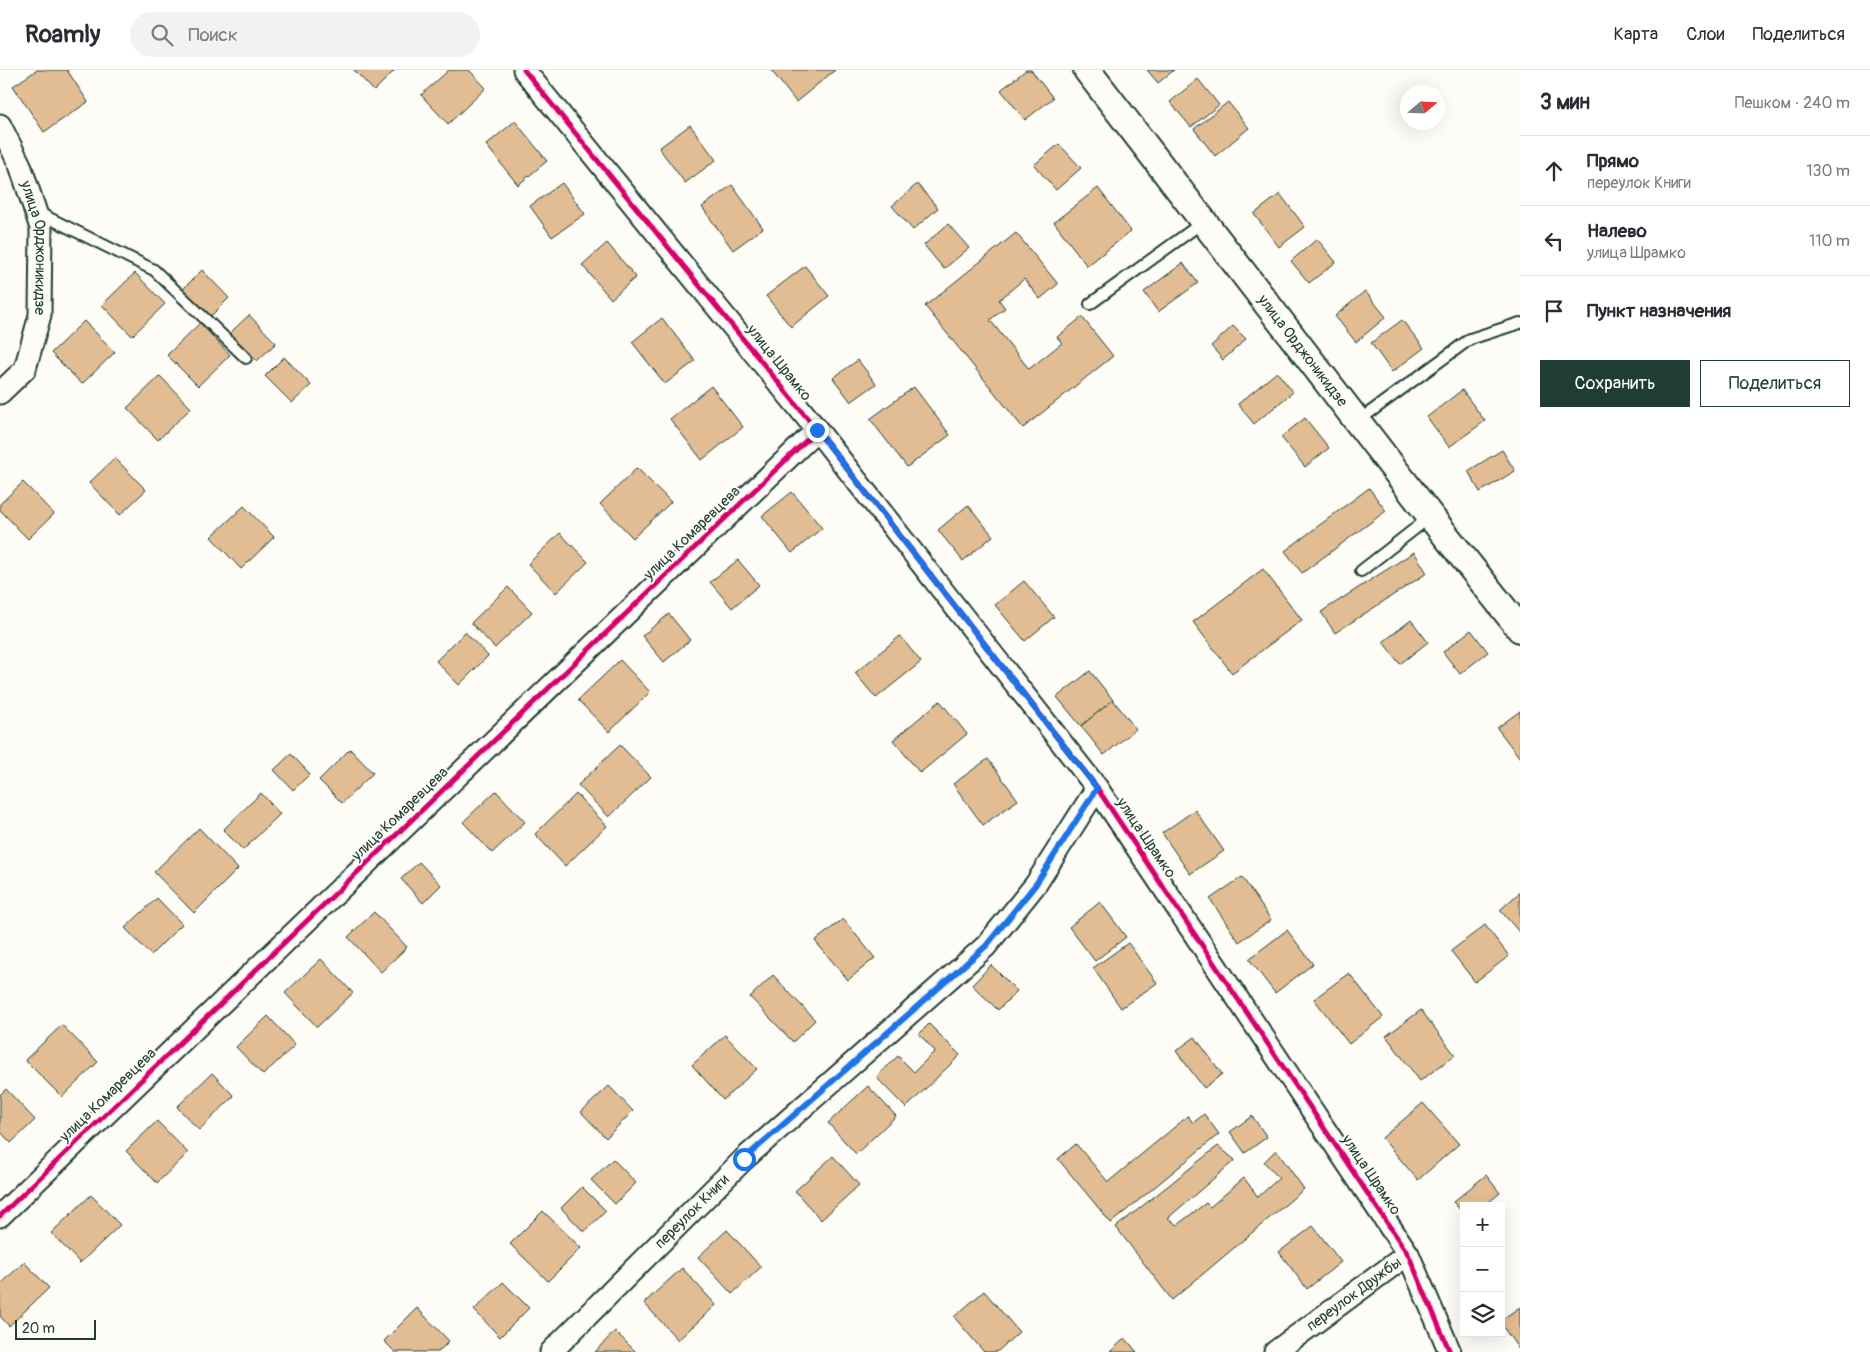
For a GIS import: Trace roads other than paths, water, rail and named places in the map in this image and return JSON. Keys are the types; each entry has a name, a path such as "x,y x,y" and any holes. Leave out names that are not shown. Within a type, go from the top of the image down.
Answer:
{"street":[{"name":"улица Шрамко","path":"524,70 817,430 1097,788 1408,1254 1450,1352"},
{"name":"улица Орджоникидзе","path":"1087,70 1357,422 1520,629"},
{"name":"улица Орджоникидзе","path":"0,125 20,164 41,228 40,315 25,369 0,393"},
{"name":"улица Комаревцева","path":"0,1216 817,430"},
{"name":"переулок Книги","path":"551,1352 744,1159 986,946 1036,884 1097,788"},
{"name":"переулок Дружбы","path":"1275,1352 1408,1254"}],"lane":[{"path":"36,212 154,270 246,358"},
{"path":"1090,304 1203,221"},
{"path":"1357,422 1470,339 1520,323"},
{"path":"1361,571 1431,517"}]}
